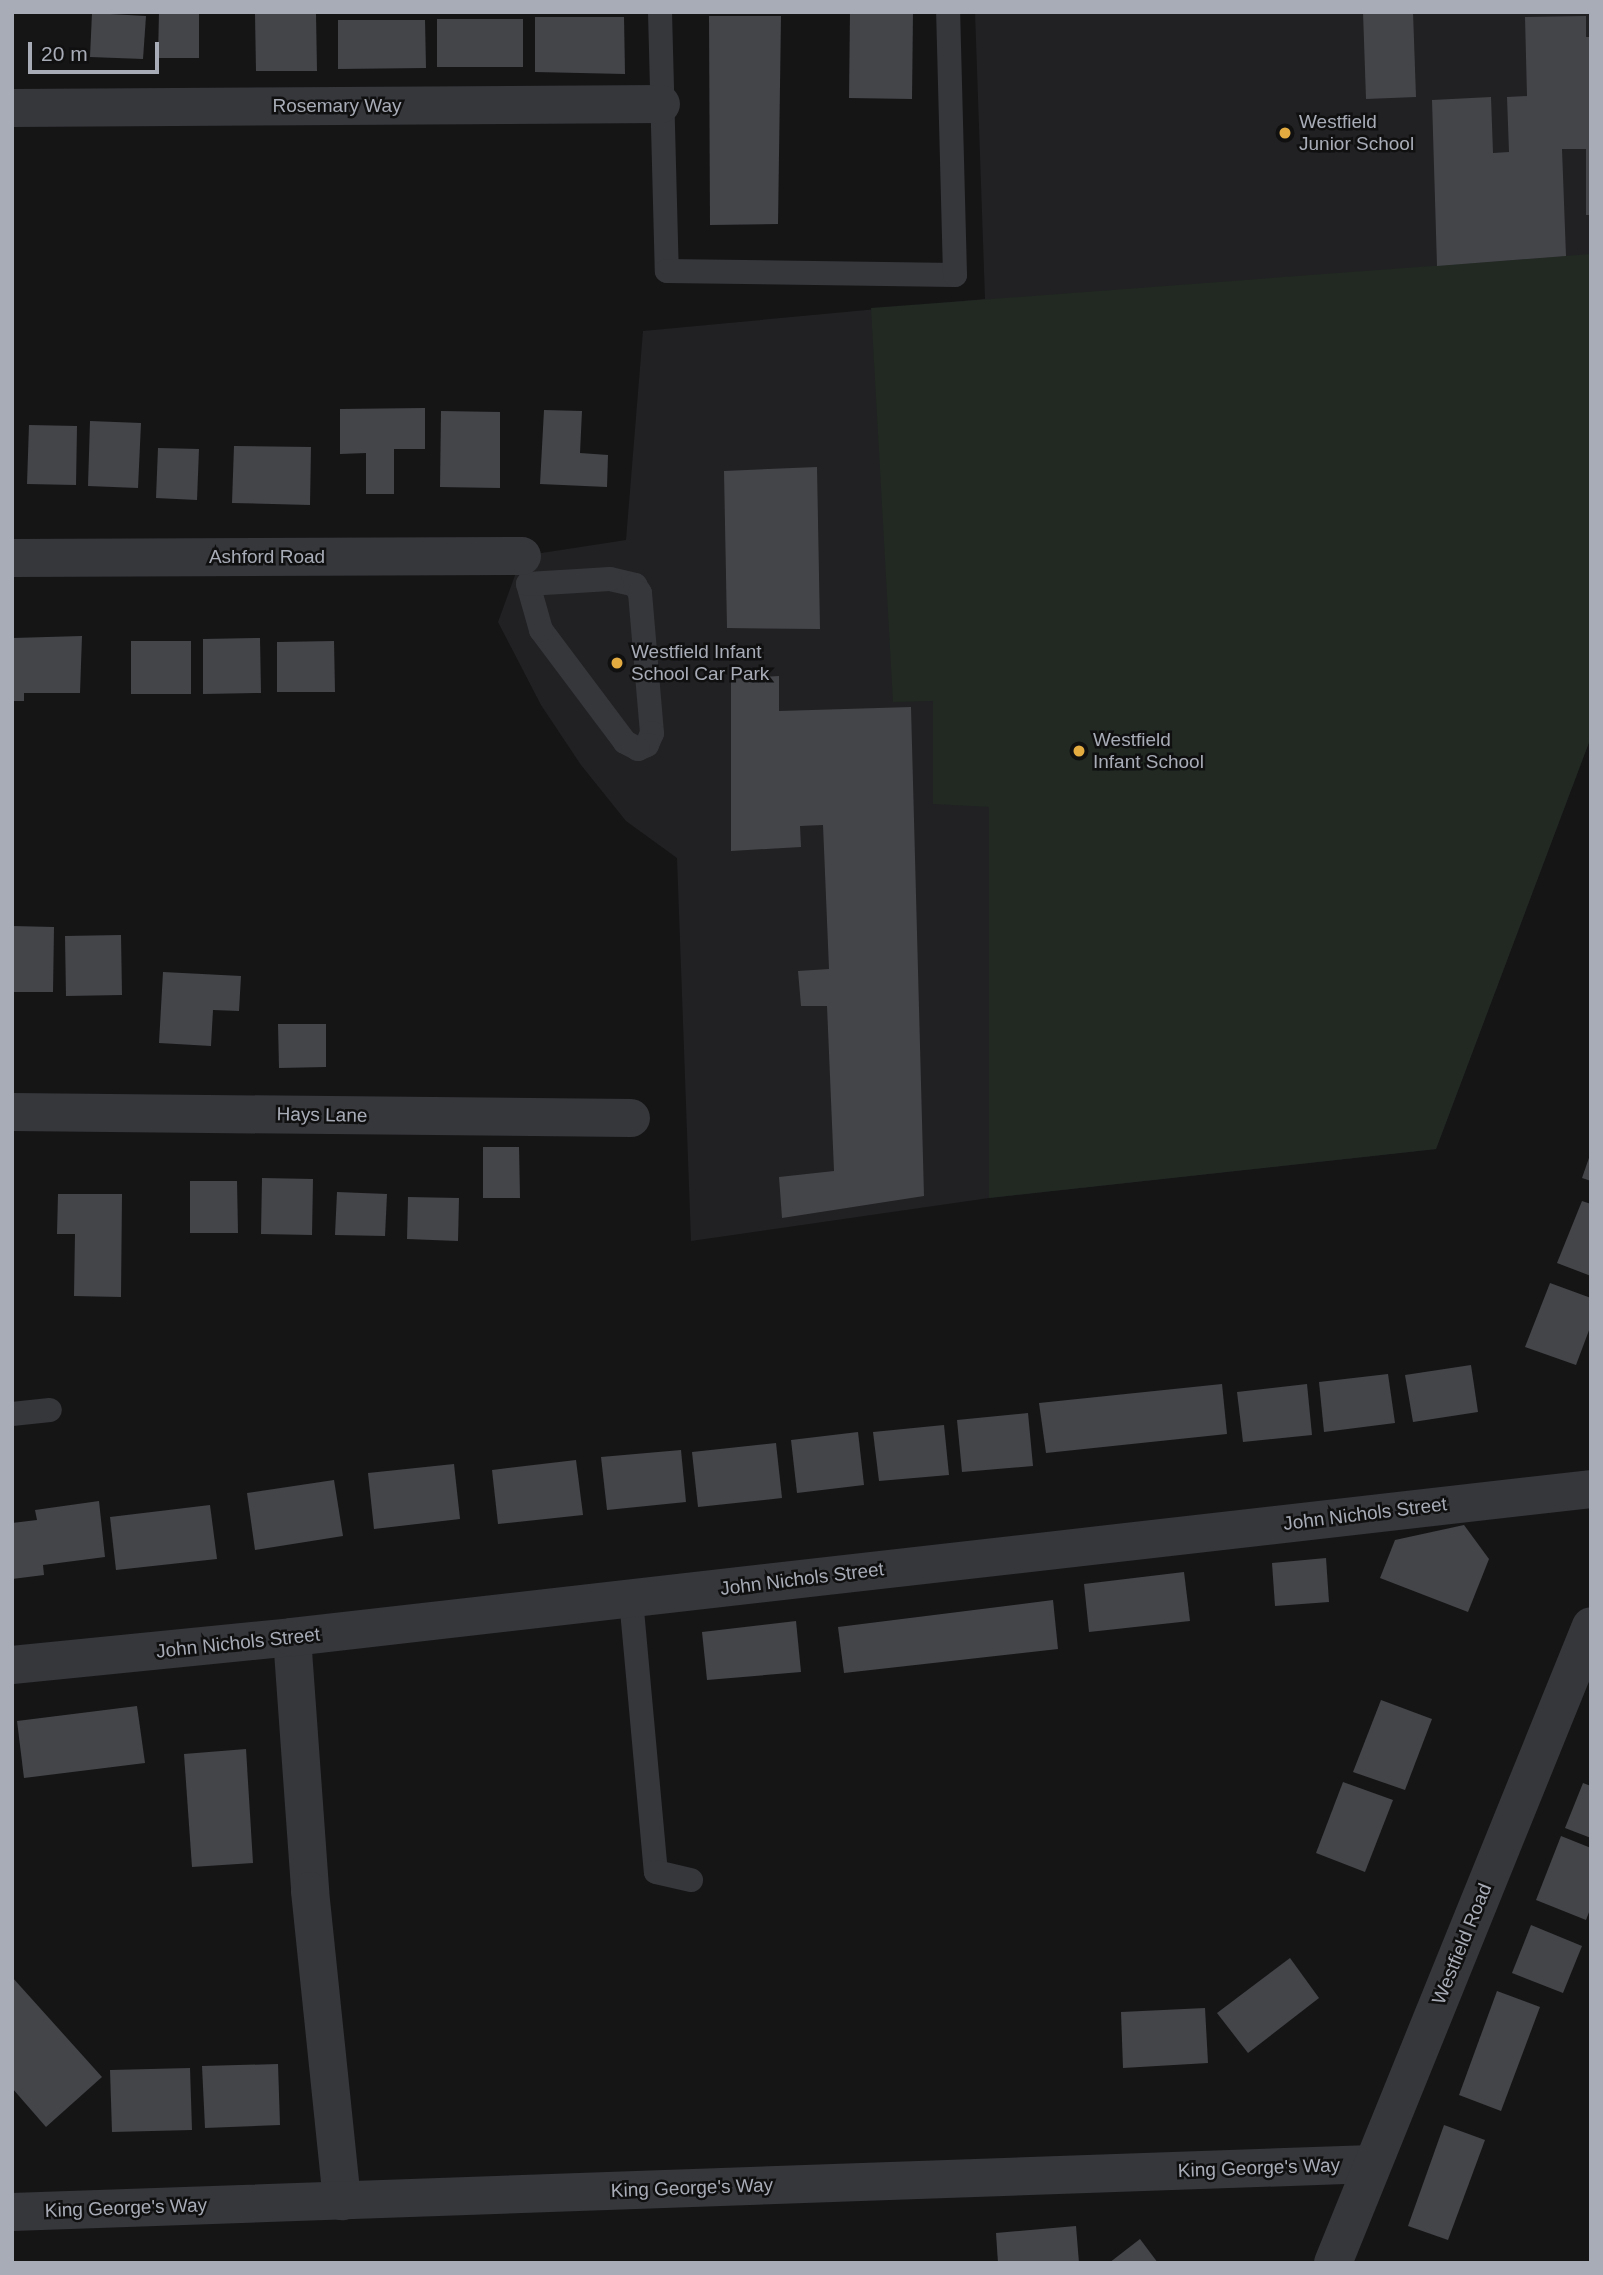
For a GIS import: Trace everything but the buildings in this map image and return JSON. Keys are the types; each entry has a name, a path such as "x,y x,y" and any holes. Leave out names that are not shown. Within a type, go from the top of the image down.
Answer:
{"street":[{"name":"Rosemary Way","path":"12,108 661,104"},
{"name":"Ashford Road","path":"12,558 526,570"},
{"name":"Hays Lane","path":"12,1112 631,1118"},
{"name":"John Nichols Street","path":"12,1665 292,1637 1591,1489"},
{"path":"292,1637 310,1891 342,2201"},
{"name":"Westfield Road","path":"1333,2263 1586,1649"},
{"name":"King George's Way","path":"12,2212 1372,2164"}],"lane":[{"path":"660,12 667,271 955,275 948,12"},
{"path":"526,570 555,583 610,579 635,585 640,593 652,733 647,745 638,749 625,742 541,631 526,570"},
{"path":"12,1414 50,1410"},
{"path":"631,1599 656,1872 691,1880"}],"shaded area":[{"name":"Westfield Infant School","path":"975,12 1591,12 1591,737 1436,1149 989,1198 691,1241 677,858 626,821 581,765 541,705 498,622 522,556 626,540 643,331 985,299"},
{"name":"Westfield Infant School","path":"1591,254 1591,737 1436,1149 989,1198 989,807 933,804 933,701 893,702 871,308"}],"place":[{"name":"Westfield Junior School","path":"1285,133"},
{"name":"Westfield Infant School Car Park","path":"617,663"},
{"name":"Westfield Infant School","path":"1079,751"}]}
